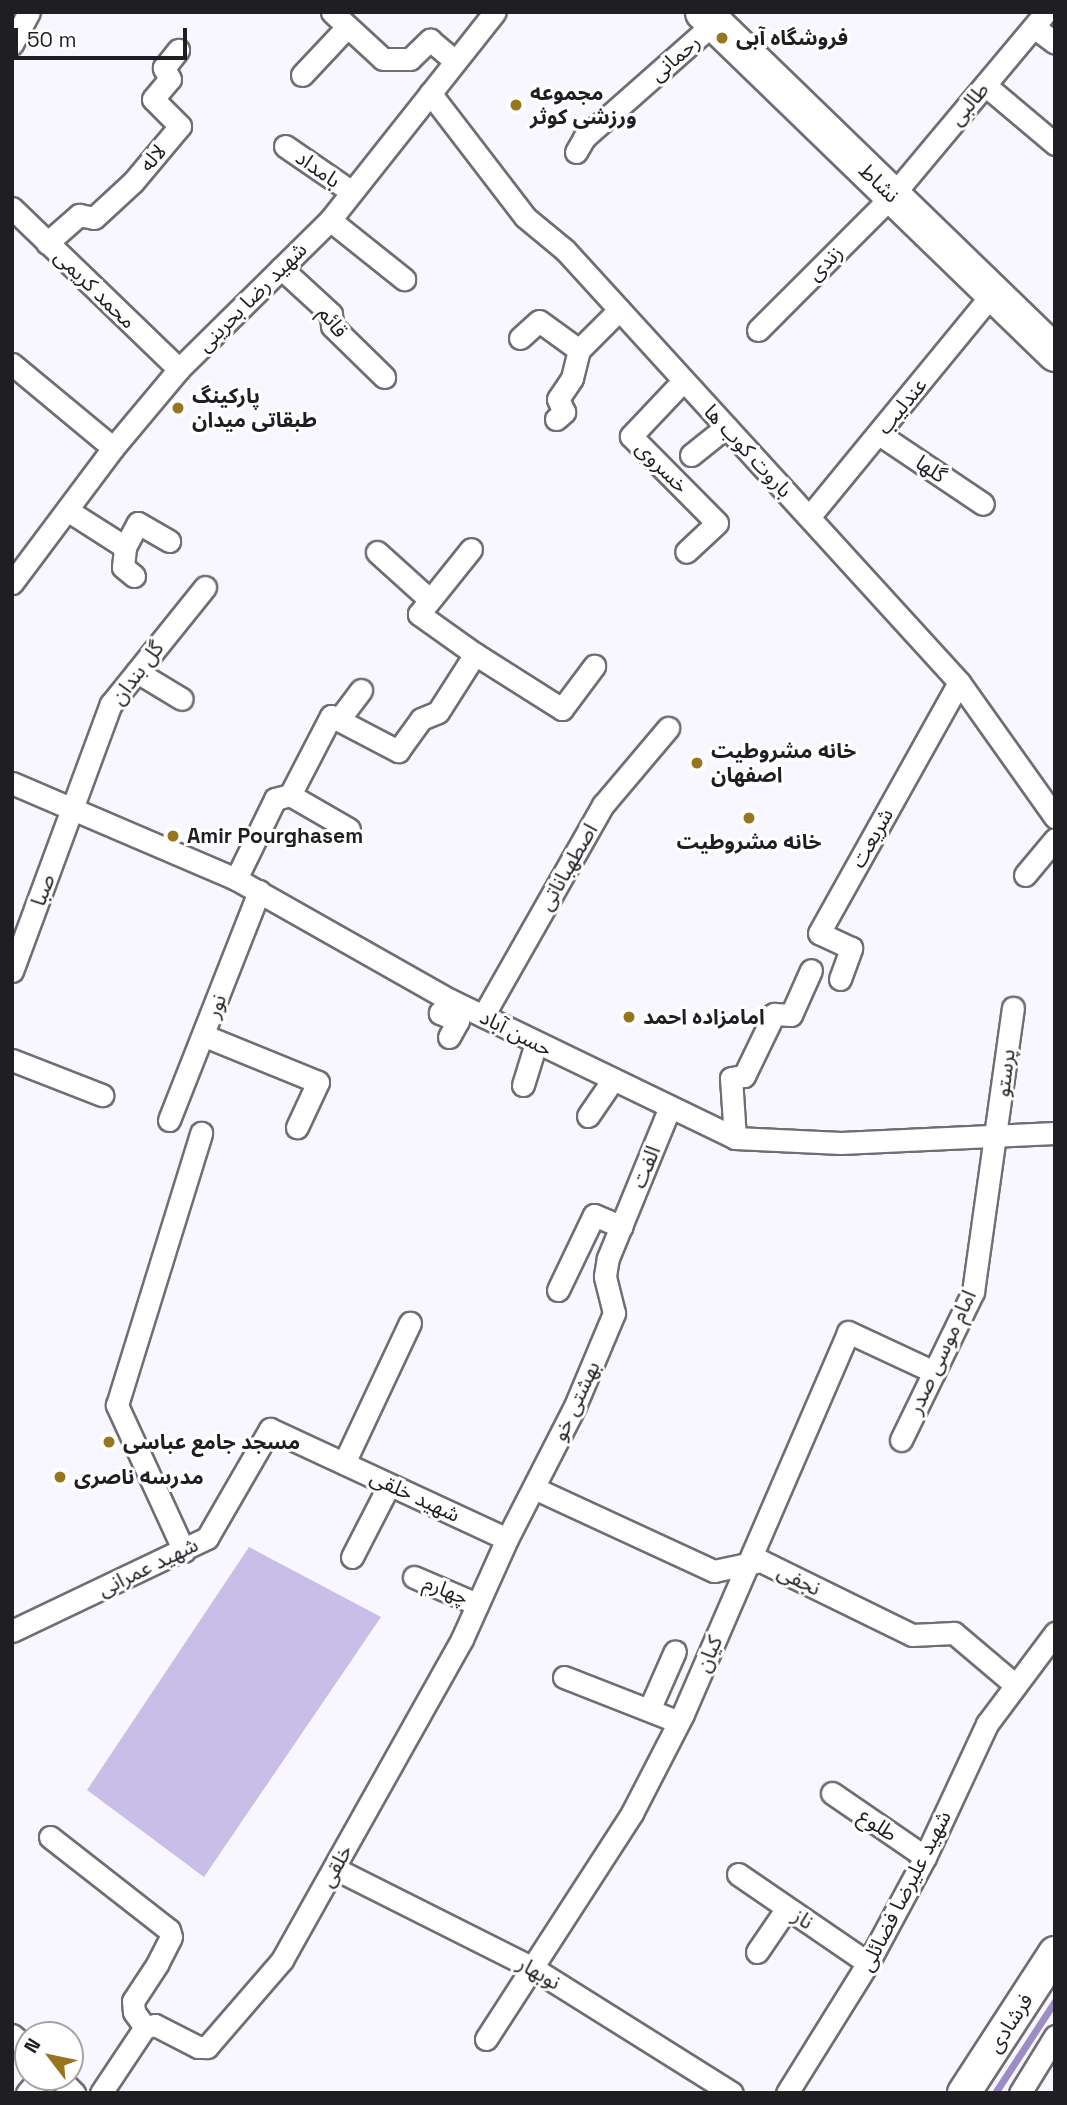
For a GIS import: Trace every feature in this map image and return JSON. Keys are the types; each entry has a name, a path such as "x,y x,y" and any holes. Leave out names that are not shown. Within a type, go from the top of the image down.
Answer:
{"main road":[{"name":"نشاط","path":"719,19 892,196 1055,353"},
{"name":"فرشادی","path":"964,2093 1055,1953"}],"street":[{"path":"12,44 29,12"},
{"name":"شهید رضا بحرینی","path":"12,583 19,563 67,510 113,447 179,369 330,220 495,12"},
{"path":"302,75 340,19 383,60 410,59 430,40 455,61"},
{"name":"رحمانی","path":"576,152 584,138 719,19"},
{"path":"1040,20 1055,43"},
{"name":"طالبی","path":"892,196 1040,20"},
{"name":"لاله","path":"47,243 79,215 94,218 180,126 153,99 170,79 164,68 178,50"},
{"path":"985,85 1055,144"},
{"name":"باروت کوب ها","path":"430,93 525,217 565,250 959,682 1051,802"},
{"name":"بامداد","path":"285,146 352,192"},
{"name":"زندی","path":"758,330 892,196"},
{"name":"محمد کریمی","path":"12,208 179,369"},
{"path":"330,220 404,279"},
{"name":"قائم","path":"281,268 331,314 332,326 384,377"},
{"name":"عندلیب","path":"809,517 993,293"},
{"path":"556,419 564,412 558,399 572,378 579,350 619,310"},
{"path":"520,338 539,321 579,350"},
{"path":"12,364 113,447"},
{"name":"خسروی","path":"684,381 631,436 717,523 686,552"},
{"path":"691,456 726,427"},
{"name":"گلها","path":"879,434 983,504"},
{"path":"67,510 125,547"},
{"path":"134,576 123,567 125,547 138,523 169,541"},
{"path":"471,550 419,614 475,654 562,709 594,666"},
{"path":"377,552 406,563 429,599"},
{"name":"گل بندان","path":"75,810 111,704 205,587"},
{"path":"290,795 331,716 340,718 398,751 421,719 438,712 475,654"},
{"path":"137,672 182,699"},
{"name":"شریعت","path":"840,979 851,948 819,933 959,682"},
{"path":"340,718 361,690"},
{"name":"اصطهباناتی","path":"483,1016 603,805 668,728"},
{"name":"حسن آباد","path":"12,783 236,879 450,1000 612,1081 735,1138 841,1143 997,1138 1055,1133"},
{"path":"236,879 275,799 290,795 349,828"},
{"name":"صبا","path":"12,971 75,810"},
{"path":"1025,874 1055,839"},
{"name":"نور","path":"169,1120 205,1036 259,891"},
{"path":"735,1138 732,1078 744,1076 774,1014 791,1015 811,970"},
{"path":"449,1037 458,1021 440,1013 450,1000"},
{"name":"پرستو","path":"997,1138 1013,1008"},
{"path":"205,1036 318,1082 298,1127"},
{"path":"523,1085 536,1043"},
{"path":"12,1060 102,1095"},
{"path":"588,1116 612,1081"},
{"name":"الفت","path":"614,1313 605,1276 670,1107"},
{"path":"184,1551 117,1405 201,1133"},
{"name":"امام موسی صدر","path":"901,1440 973,1292 997,1138"},
{"path":"558,1290 594,1215 622,1227"},
{"name":"بهشتی خو","path":"534,1488 614,1313"},
{"path":"344,1463 410,1323"},
{"name":"کیان","path":"486,2039 632,1813 679,1723 848,1332 933,1372"},
{"name":"شهید عمرانی","path":"12,1631 207,1538 270,1429"},
{"name":"شهید خلقی","path":"270,1429 507,1539"},
{"path":"352,1557 389,1485"},
{"path":"507,1539 534,1488"},
{"name":"نجفی","path":"534,1488 714,1571 761,1562 912,1635 954,1633 1013,1684"},
{"name":"خلقی","path":"145,2027 155,2025 198,2048 207,2047 282,1960 336,1869 477,1604 507,1539"},
{"name":"چهارم","path":"414,1577 477,1604"},
{"name":"شهید علیرضا فضائلی","path":"787,2093 868,1963 925,1857 987,1724 1013,1684 1055,1633"},
{"path":"649,1710 675,1651"},
{"path":"564,1677 679,1723"},
{"name":"طلوع","path":"832,1793 925,1857"},
{"path":"50,1837 169,1930 171,1937 134,2001 134,2012 145,2027 101,2093"},
{"name":"نوبهار","path":"336,1869 531,1967 732,2093"},
{"name":"ناز","path":"738,1874 868,1963"},
{"path":"757,1952 787,1908"},
{"path":"1020,2093 1055,2036"}],"shaded area":[{"path":"249,1547 381,1617 204,1877 87,1790"}],"waterway":[{"path":"995,2093 1055,2001"}],"place":[{"name":"فروشگاه آبی","path":"722,38"},
{"name":"مجموعه ورزشی کوثر","path":"516,105"},
{"name":"پارکینگ طبقاتی میدان","path":"178,408"},
{"name":"خانه مشروطیت اصفهان","path":"697,763"},
{"name":"خانه مشروطیت","path":"749,818"},
{"name":"Amir Pourghasem","path":"173,836"},
{"name":"امامزاده احمد","path":"629,1017"},
{"name":"مسجد جامع عباسی","path":"109,1442"},
{"name":"مدرسه ناصری","path":"60,1477"}]}
